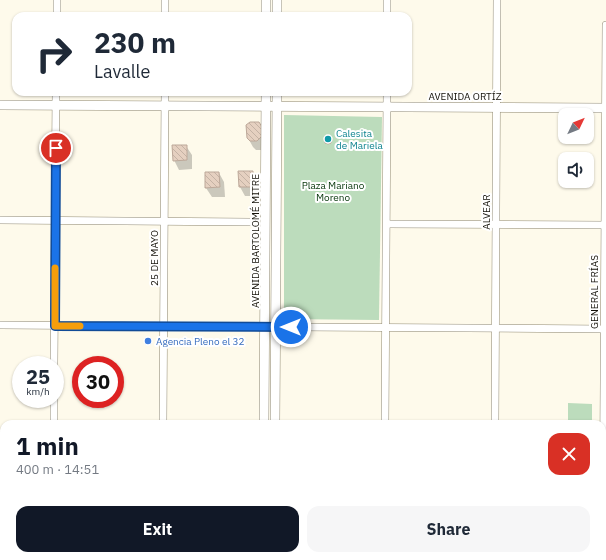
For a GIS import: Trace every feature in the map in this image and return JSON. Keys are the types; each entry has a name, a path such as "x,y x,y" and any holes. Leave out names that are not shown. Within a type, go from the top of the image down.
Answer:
{"main road":[{"path":"266,0 266,12"},
{"path":"277,0 277,12"},
{"name":"AVENIDA BARTOLOMÉ MITRE","path":"264,420 266,96"},
{"name":"AVENIDA BARTOLOMÉ MITRE","path":"275,420 277,96"},
{"name":"AVENIDA ORTÍZ","path":"0,105 606,108"}],"street":[{"path":"57,0 57,12"},
{"path":"165,0 165,12"},
{"path":"387,0 387,12"},
{"name":"ALVEAR","path":"495,420 497,0"},
{"name":"GENERAL FRÍAS","path":"604,420 606,25"},
{"path":"54,356 56,96"},
{"name":"25 DE MAYO","path":"163,420 165,96"},
{"path":"385,420 387,96"},
{"path":"0,220 250,222"},
{"path":"387,224 605,225"},
{"path":"0,325 605,329"},
{"path":"54,408 54,420"}],"green space":[{"name":"Plaza Mariano Moreno","path":"284,115 382,117 379,320 284,319"},
{"path":"568,403 592,404 592,420 568,420"}],"building":[{"path":"250,122 259,122 262,127 262,136 257,141 250,141 247,138 246,125"},
{"name":"Calesita de Mariela","path":"328,136 331,137 331,143 328,144 325,143 324,140 325,137"},
{"path":"172,145 187,145 187,160 173,161"},
{"path":"238,171 253,171 253,187 239,187"},
{"path":"205,172 219,172 220,187 205,188"}],"slow traffic":[{"path":"55,268 55,326 80,326"}],"place":[{"name":"Calesita de Mariela","path":"328,139"},
{"name":"Agencia Pleno el 32","path":"148,341"}],"route":[{"path":"56,148 55,326 291,327"}]}
